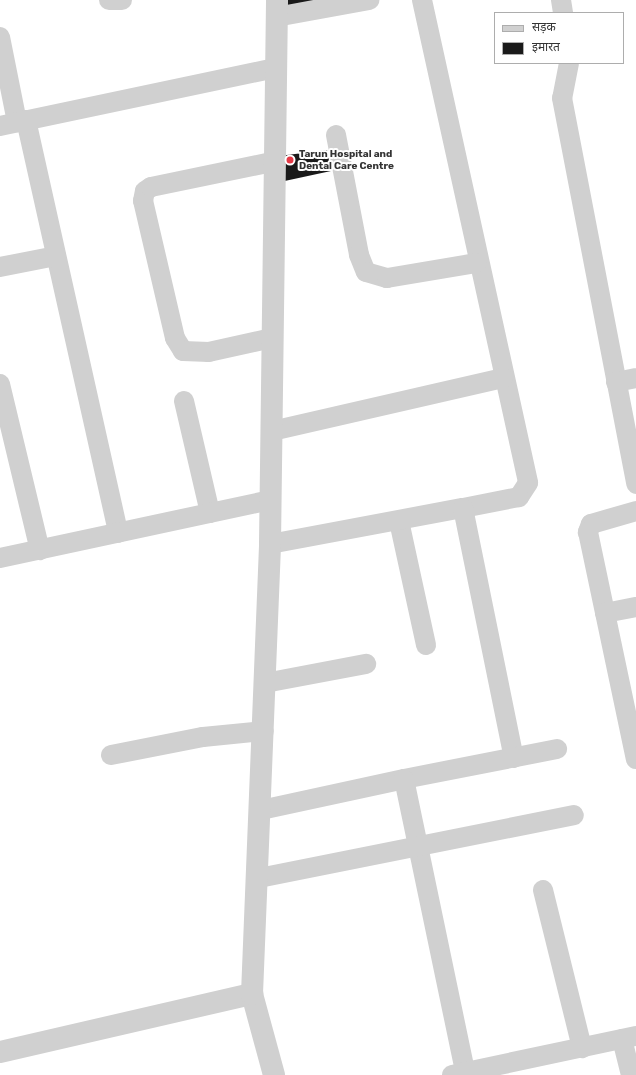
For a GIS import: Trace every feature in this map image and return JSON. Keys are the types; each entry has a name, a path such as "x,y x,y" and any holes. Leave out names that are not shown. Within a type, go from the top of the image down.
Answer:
{"street":[{"path":"109,0 122,0"},
{"path":"274,1075 252,994 259,878 270,544 272,431 272,162 277,8 369,0"},
{"path":"270,544 399,521 519,497 528,483 477,263 422,0"},
{"path":"560,0 563,12"},
{"path":"0,37 14,123 56,256 118,533"},
{"path":"569,64 562,98 636,484"},
{"path":"14,123 276,68"},
{"path":"336,135 359,256 366,272 387,278 477,263"},
{"path":"272,162 152,187 145,191 143,201 175,338 184,351 209,352 272,338"},
{"path":"0,267 56,256"},
{"path":"272,431 503,378"},
{"path":"616,382 636,378"},
{"path":"0,384 40,550"},
{"path":"184,401 210,513"},
{"path":"0,558 270,500"},
{"path":"463,508 514,758"},
{"path":"636,511 591,524 588,529 604,613 636,759"},
{"path":"399,521 426,645"},
{"path":"604,613 636,607"},
{"path":"265,683 366,664"},
{"path":"111,755 203,737 264,731"},
{"path":"261,810 404,779 557,749"},
{"path":"404,779 459,1074 515,1068 582,1048 629,1038 631,1075"},
{"path":"259,878 574,815"},
{"path":"543,890 582,1048"},
{"path":"0,1052 252,994"}],"building":[{"path":"284,0 329,0 283,11"},
{"path":"327,150 331,171 280,182 279,156"}],"place":[{"name":"Tarun Hospital and Dental Care Centre","path":"290,160"}]}
